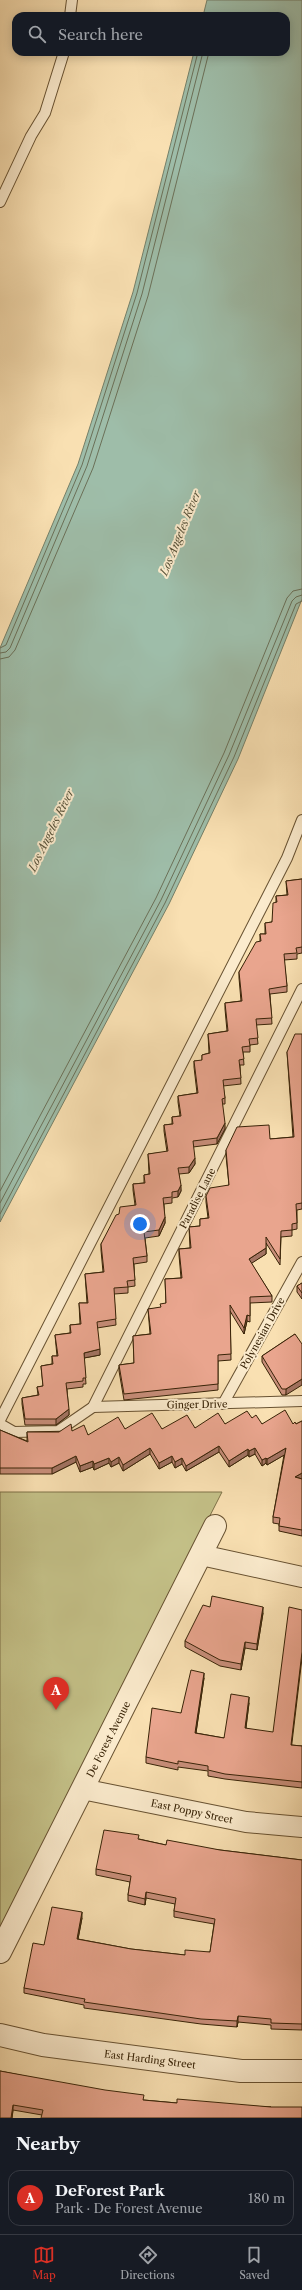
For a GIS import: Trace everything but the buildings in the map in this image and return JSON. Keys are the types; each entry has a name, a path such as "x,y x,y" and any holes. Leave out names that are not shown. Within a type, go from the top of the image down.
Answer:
{"street":[{"name":"De Forest Avenue","path":"0,1952 215,1526"},
{"path":"201,1555 302,1577"},
{"name":"East Poppy Street","path":"82,1789 246,1822 302,1828"},
{"name":"East Harding Street","path":"0,2035 43,2045 241,2071 302,2071"}],"lane":[{"path":"70,12 72,0"},
{"path":"0,202 31,136 45,113 63,56"},
{"path":"0,1420 287,858 302,820"},
{"name":"Paradise Lane","path":"93,1406 302,990"},
{"name":"Polynesian Drive","path":"223,1404 302,1263"},
{"name":"Ginger Drive","path":"93,1406 302,1401"},
{"path":"0,1424 14,1432 58,1431 93,1406"}],"shaded area":[{"path":"0,1492 222,1492 0,1928"}],"water":[{"name":"Los Angeles River","path":"207,0 302,0 302,599 238,759 169,904 0,1222 0,648 78,464 133,292 193,56 290,56 290,12 204,12"}],"place":[{"name":"DeForest Park","path":"56,1710"}]}
